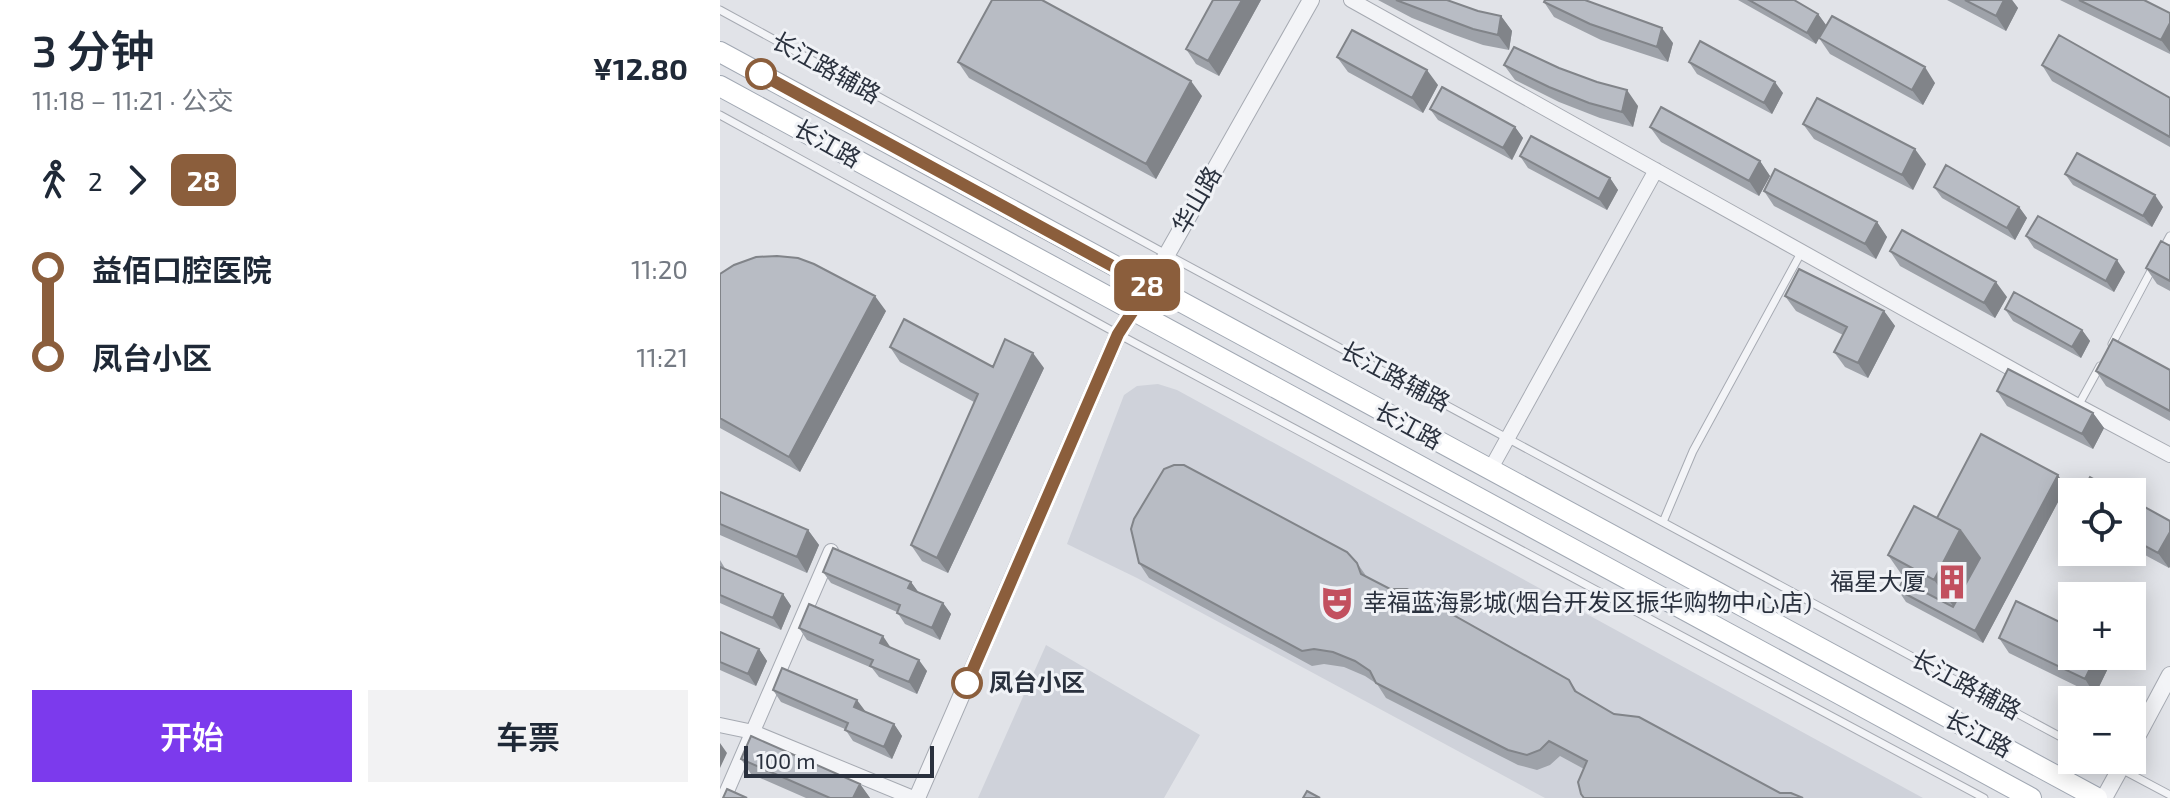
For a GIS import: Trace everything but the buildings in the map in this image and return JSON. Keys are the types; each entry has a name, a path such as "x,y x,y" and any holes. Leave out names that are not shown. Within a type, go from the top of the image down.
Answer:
{"main road":[{"name":"长江路","path":"720,52 2097,798"},
{"name":"长江路","path":"720,86 2031,798"}],"street":[{"name":"华山路","path":"915,798 1118,334 1149,286 1311,0"},
{"path":"1351,0 2170,455"},
{"path":"1490,470 1656,170"},
{"path":"724,798 831,551"},
{"path":"2146,720 2170,675"},
{"path":"720,725 753,732 915,798"},
{"path":"2104,798 2117,774"}],"lane":[{"name":"长江路辅路","path":"720,10 2058,735"},
{"path":"720,115 1118,334 1984,798"},
{"path":"2078,406 2170,236"},
{"path":"1663,522 1693,451 1802,251"},
{"path":"2137,774 2170,795"}],"shaded area":[{"path":"1158,384 1177,390 1923,798 1545,798 1137,578 1067,544 1124,395 1137,386"},
{"path":"1046,645 1200,735 1164,798 978,798"}],"bus line":[{"name":"28","path":"761,74 1149,286 1118,334 967,683"}],"place":[{"name":"福星大厦","path":"1952,582"},
{"name":"幸福蓝海影城(烟台开发区振华购物中心店)","path":"1337,603"},
{"name":"凤台小区","path":"967,683"}]}
